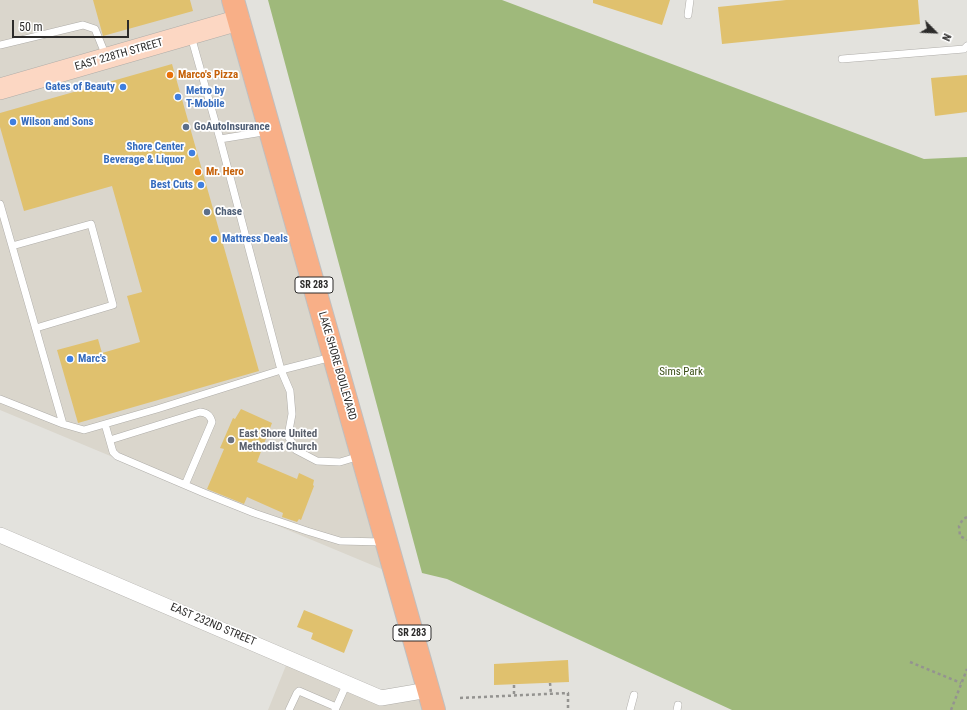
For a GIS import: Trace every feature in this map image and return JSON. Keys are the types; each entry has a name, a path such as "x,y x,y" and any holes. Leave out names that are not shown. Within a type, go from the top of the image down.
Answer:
{"main road":[{"name":"LAKE SHORE BOULEVARD","path":"236,10 431,700"}],"street":[{"name":"EAST 228TH STREET","path":"0,89 190,34 236,10"},
{"name":"EAST 232ND STREET","path":"0,535 381,698 431,700"}],"lane":[{"path":"688,15 690,0"},
{"path":"0,45 83,25 95,29 107,58"},
{"path":"190,34 220,139 281,370 290,391 292,414 288,436 296,450 317,461 340,462 362,455"},
{"path":"842,59 964,49 967,46"},
{"path":"220,139 270,131"},
{"path":"0,204 63,424"},
{"path":"12,246 91,224 113,305 36,328"},
{"path":"0,399 63,424 84,430 281,370 334,356"},
{"path":"110,440 200,412 206,412 210,416 212,422 185,485"},
{"path":"105,424 113,452 116,456 185,485 254,513 340,541 387,542"},
{"path":"289,710 297,692 299,691 336,708 347,683"},
{"path":"630,710 634,695"}],"path":[{"path":"967,517 963,519 959,526 960,536 967,540"},
{"path":"910,662 961,682"},
{"path":"951,710 967,669"},
{"path":"550,683 551,694"},
{"path":"514,685 514,696"},
{"path":"460,698 568,693 568,710"}],"shaded area":[{"path":"0,0 233,0 396,575 0,410"},
{"path":"289,658 381,697 428,690 434,710 268,710"}],"green space":[{"name":"Sims Park","path":"268,0 502,0 924,159 967,157 967,710 732,710 447,579 422,573"}],"building":[{"path":"93,0 190,0 193,11 103,36"},
{"path":"593,0 670,0 662,25 593,3"},
{"path":"786,0 918,0 920,24 722,44 718,7"},
{"path":"172,64 259,371 78,423 57,350 98,339 102,353 140,342 127,296 142,292 112,186 24,211 0,127 0,113"},
{"path":"967,75 967,112 935,116 931,78"},
{"path":"241,409 272,423 257,462 297,479 299,473 314,480 314,486 301,520 299,519 297,522 282,517 283,513 247,497 244,504 207,489 224,449 220,448 233,418 235,419"},
{"path":"304,610 353,630 344,653 311,639 313,633 297,627"},
{"path":"568,660 569,682 494,685 494,664"}],"place":[{"name":"Marco's Pizza","path":"170,75"},
{"name":"Gates of Beauty","path":"123,87"},
{"name":"Metro by T-Mobile","path":"178,97"},
{"name":"Wilson and Sons","path":"13,122"},
{"name":"GoAutoInsurance","path":"186,127"},
{"name":"Shore Center Beverage & Liquor","path":"192,153"},
{"name":"Mr. Hero","path":"198,172"},
{"name":"Best Cuts","path":"201,185"},
{"name":"Chase","path":"207,212"},
{"name":"Mattress Deals","path":"214,239"},
{"name":"Marc's","path":"70,359"},
{"name":"East Shore United Methodist Church","path":"231,440"}]}
